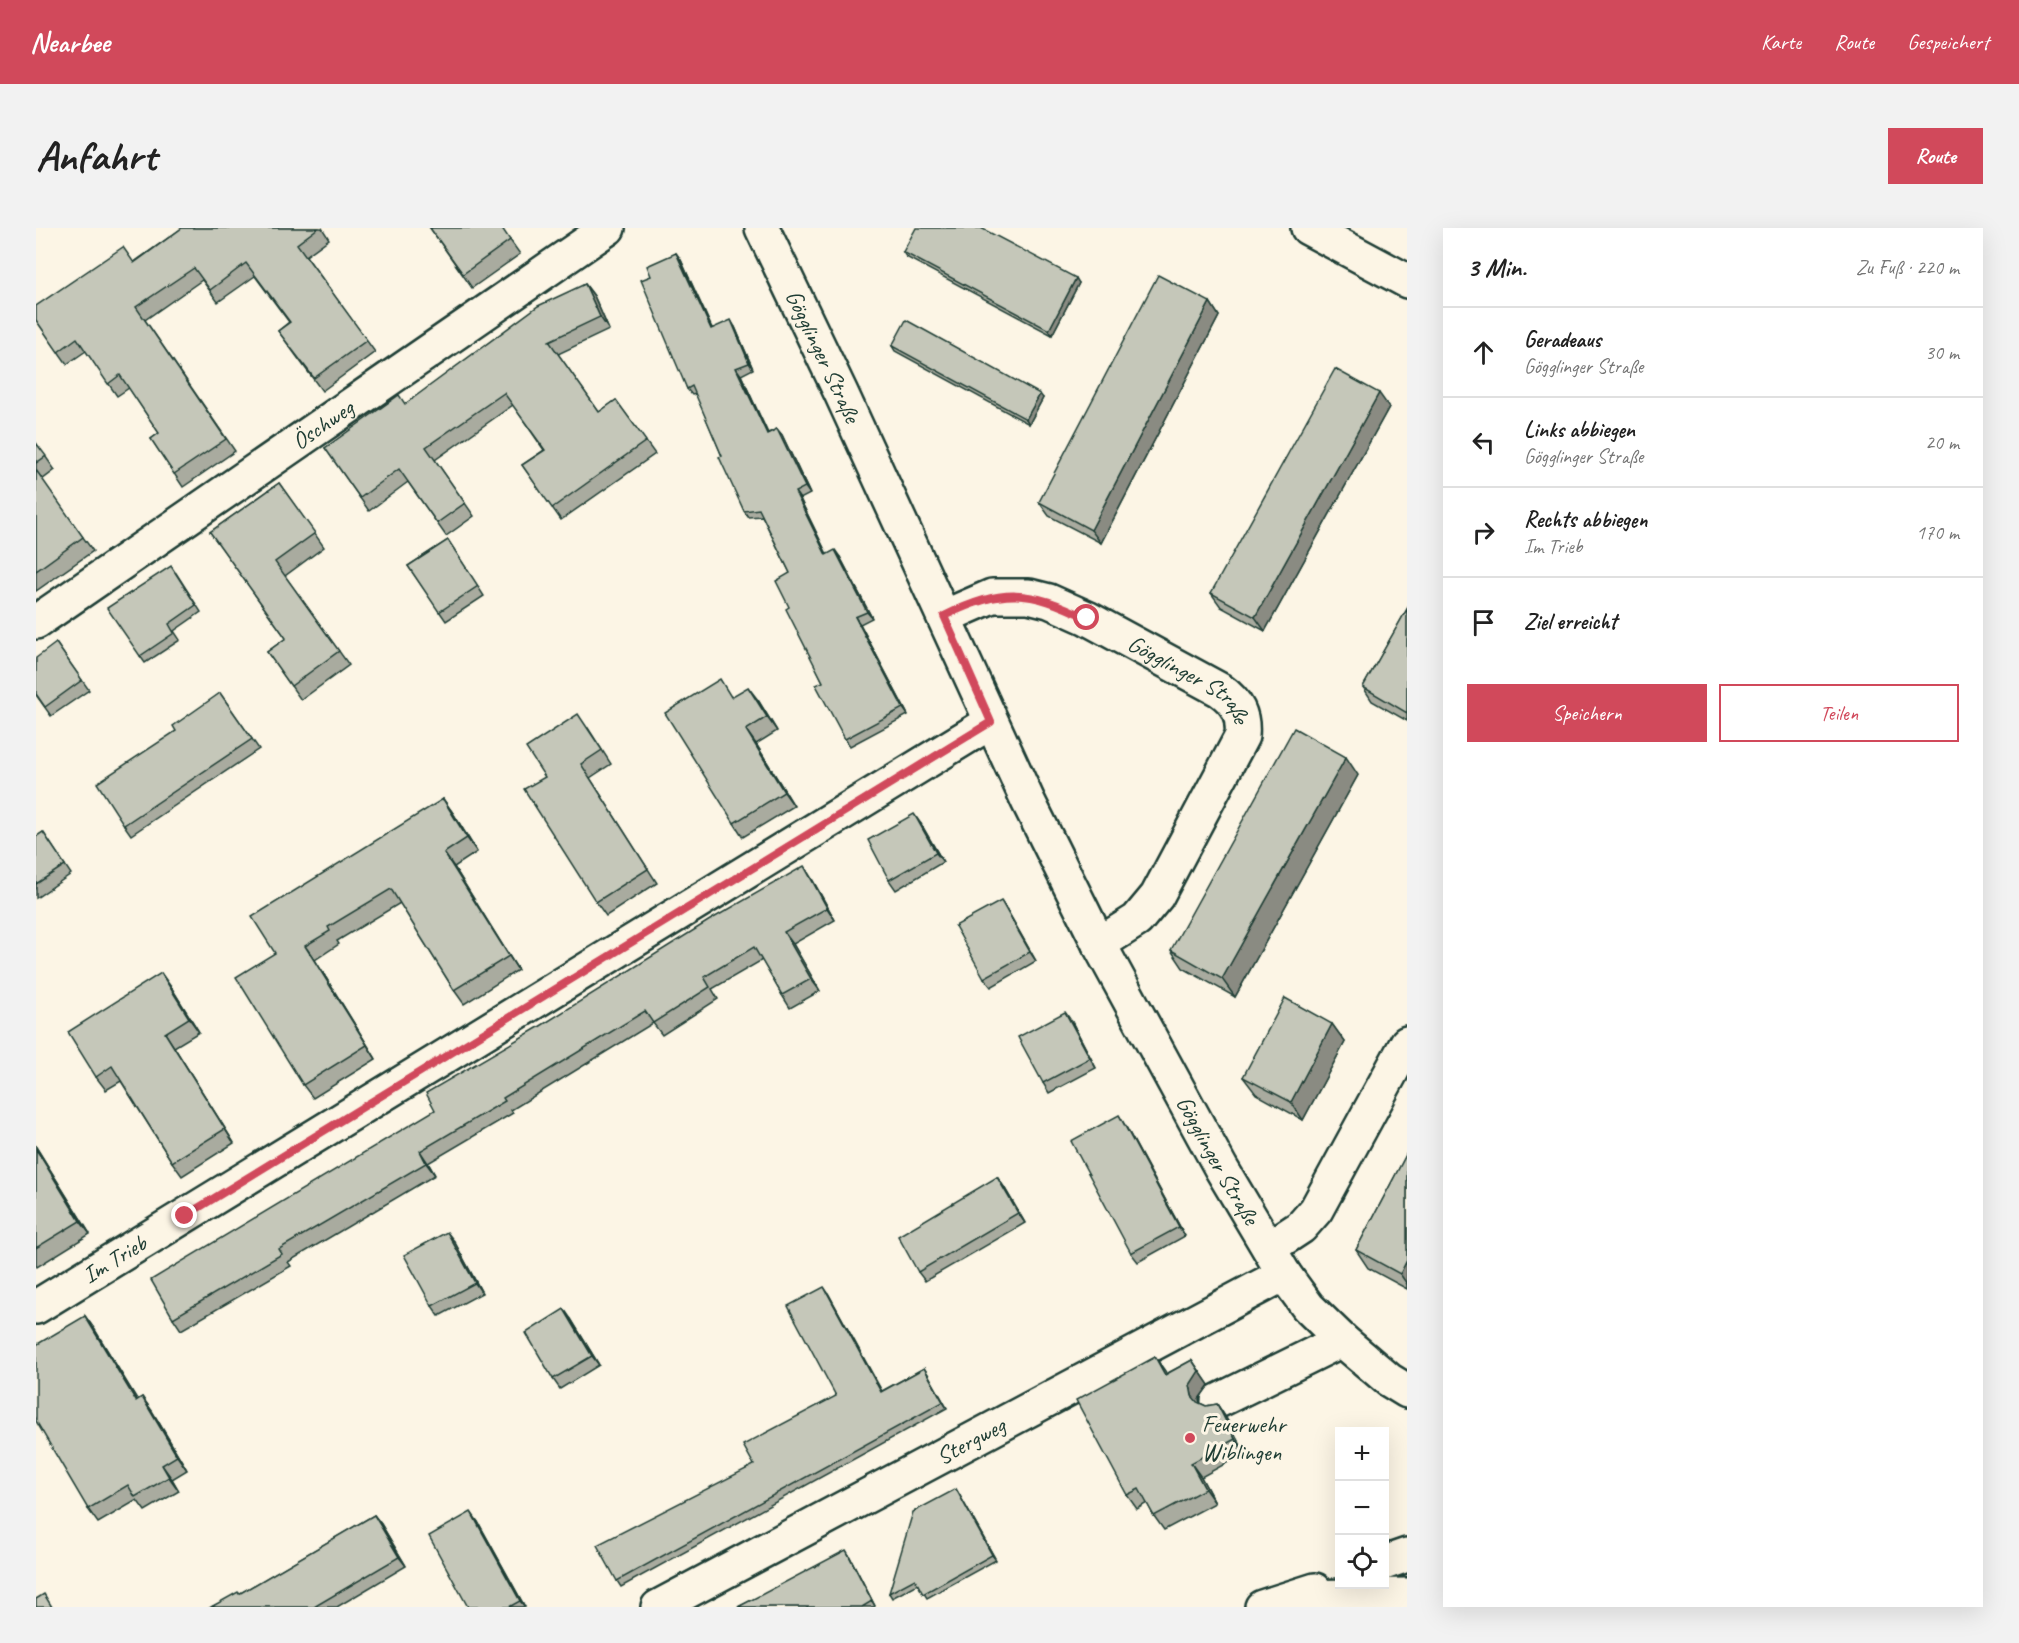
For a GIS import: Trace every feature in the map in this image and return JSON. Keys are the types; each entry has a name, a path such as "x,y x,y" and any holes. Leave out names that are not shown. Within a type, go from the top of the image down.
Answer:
{"street":[{"name":"Öschweg","path":"36,622 608,228"},
{"name":"Gögglinger Straße","path":"762,228 944,616 991,722 1099,944 1221,1168 1276,1261 1308,1307 1342,1340 1398,1385 1407,1409"},
{"path":"1308,228 1407,281"},
{"name":"Gögglinger Straße","path":"944,616 992,596 1029,596 1049,601 1087,618 1220,690 1231,698 1239,709 1243,722 1242,736 1157,896 1137,920 1099,944"},
{"name":"Im Trieb","path":"36,1307 991,722"},
{"name":"Gögglinger Straße","path":"1276,1261 1316,1210 1407,1043"},
{"name":"Stergweg","path":"658,1607 1276,1261"},
{"path":"1218,1401 1342,1340"},
{"path":"1389,1561 1407,1555"},
{"path":"1262,1607 1335,1582"},
{"path":"1296,1597 1407,1595"}],"building":[{"path":"182,228 318,228 297,244 367,340 314,378 278,331 290,322 246,263 210,290 194,268 136,307 226,439 174,474 151,439 159,433 120,375 108,384 77,338 58,352 36,320 36,306 123,247 134,263"},
{"path":"430,228 502,228 510,240 463,274"},
{"path":"916,228 981,228 1076,278 1049,330 903,252"},
{"path":"676,253 711,329 731,320 749,363 736,368 767,434 777,429 805,487 795,492 826,555 835,550 867,612 855,617 903,708 845,739 816,685 823,682 786,609 789,607 776,581 790,573 759,509 744,511 719,457 722,456 692,386 687,389 641,280 651,276 647,266"},
{"path":"1158,275 1210,302 1091,530 1039,502"},
{"path":"585,284 600,317 549,341 599,412 616,400 646,441 552,508 522,465 545,450 504,393 426,447 465,503 437,523 399,469 360,498 325,448 399,395 405,404 538,306"},
{"path":"906,320 1040,394 1026,419 892,346"},
{"path":"1335,369 1379,393 1255,617 1211,593"},
{"path":"36,443 46,456 36,463"},
{"path":"36,470 83,537 36,571"},
{"path":"279,483 315,533 275,562 339,651 291,686 267,652 286,638 210,532"},
{"path":"448,540 478,586 439,612 408,566"},
{"path":"171,566 196,605 169,624 174,633 140,656 107,608"},
{"path":"1407,609 1407,713 1363,687"},
{"path":"56,643 82,680 45,707 36,694 36,658"},
{"path":"720,679 731,697 748,687 767,717 746,730 784,792 734,823 665,713"},
{"path":"220,693 252,739 124,825 97,783 176,731 173,726"},
{"path":"578,714 602,750 581,764 648,869 596,902 524,789 545,777 526,748"},
{"path":"1294,728 1346,757 1222,979 1171,950"},
{"path":"443,799 467,838 444,853 509,956 454,990 391,889 328,927 330,931 305,946 367,1045 303,1085 236,977 275,953 252,917"},
{"path":"914,814 936,853 889,880 868,840"},
{"path":"43,832 65,865 36,884 36,837"},
{"path":"804,866 827,908 784,932 811,979 782,995 754,947 704,977 710,987 653,1023 645,1011 503,1098 505,1101 420,1151 426,1163 279,1249 282,1254 173,1318 151,1280 435,1110 426,1093 539,1027 710,920"},
{"path":"1001,901 1030,952 984,978 955,926"},
{"path":"161,973 189,1018 165,1033 225,1129 172,1162 112,1066 96,1077 68,1032"},
{"path":"1285,998 1332,1024 1291,1102 1243,1077"},
{"path":"1065,1012 1090,1058 1043,1083 1018,1037"},
{"path":"1119,1115 1179,1227 1131,1253 1071,1141"},
{"path":"36,1149 80,1221 36,1248"},
{"path":"1407,1153 1407,1260 1400,1274 1356,1250"},
{"path":"997,1177 1018,1213 918,1272 898,1236"},
{"path":"447,1232 475,1283 432,1306 404,1255"},
{"path":"824,1287 881,1392 924,1368 943,1402 617,1581 597,1545 754,1465 743,1445 836,1396 788,1306"},
{"path":"564,1309 592,1356 553,1379 526,1333"},
{"path":"85,1316 136,1401 142,1397 177,1456 162,1465 169,1477 135,1497 128,1485 88,1509 36,1421 36,1345"},
{"path":"1155,1357 1165,1375 1192,1360 1199,1371 1190,1385 1192,1396 1197,1402 1206,1406 1217,1404 1235,1439 1191,1463 1205,1489 1154,1516 1139,1489 1127,1495 1076,1400"},
{"path":"956,1489 992,1555 923,1594 915,1579 889,1593 913,1512"},
{"path":"471,1512 520,1601 509,1607 468,1607 429,1536"},
{"path":"374,1515 399,1557 314,1607 211,1607 238,1592 239,1594"},
{"path":"846,1550 872,1601 862,1607 738,1607"},
{"path":"44,1594 52,1607 36,1607 36,1599"}],"place":[{"name":"Feuerwehr Wiblingen","path":"1190,1438"}],"route":[{"path":"185,1216 991,722 944,616 975,601 992,596 1010,595 1029,596 1049,601 1087,618"}]}
